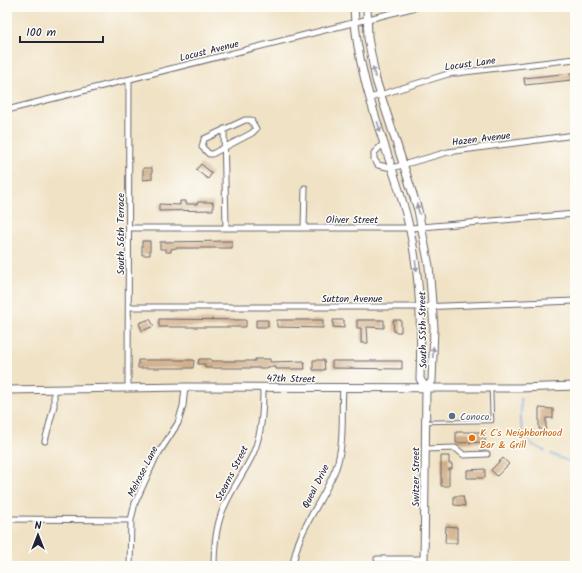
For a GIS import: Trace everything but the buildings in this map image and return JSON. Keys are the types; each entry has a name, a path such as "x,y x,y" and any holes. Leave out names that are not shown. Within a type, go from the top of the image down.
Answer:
{"street":[{"name":"South 55th Street","path":"354,7 359,61 410,228 420,307 420,379 426,388 432,381 433,306 422,227 404,164 381,94 370,53 367,7"},
{"name":"Locust Avenue","path":"7,110 416,7"},
{"name":"Locust Lane","path":"370,98 448,74 575,59"},
{"name":"South 56th Terrace","path":"128,388 130,80"},
{"path":"245,120 251,120 256,129 246,137 225,147 209,154 202,148 204,139 245,120"},
{"path":"224,129 226,228"},
{"name":"Hazen Avenue","path":"392,168 448,152 575,136"},
{"path":"384,144 374,153 374,159 378,165 392,168"},
{"path":"304,228 305,188"},
{"name":"Oliver Street","path":"129,228 410,228 575,214"},
{"name":"Sutton Avenue","path":"129,306 420,307 575,301"},
{"name":"47th Street","path":"7,390 185,387 491,388 575,386"},
{"name":"Melrose Lane","path":"130,566 131,520 135,503 155,459 178,423 183,406 185,387"},
{"name":"Stearns Street","path":"214,566 216,532 225,504 253,453 259,434 263,413 263,388"},
{"name":"Queal Drive","path":"293,566 301,534 336,467 341,439 343,388"},
{"name":"Switzer Street","path":"424,562 426,388"},
{"path":"45,441 54,406 54,389"},
{"path":"425,449 455,448 464,455 487,454"},
{"path":"7,519 131,520"},
{"path":"377,559 424,562"}],"lane":[{"path":"426,422 492,421 491,388"}],"waterway":[{"path":"521,398 522,430 529,442 545,451"},
{"path":"551,454 575,464"}],"place":[{"name":"Conoco","path":"452,416"},
{"name":"K C's Neighborhood Bar & Grill","path":"472,438"}]}
